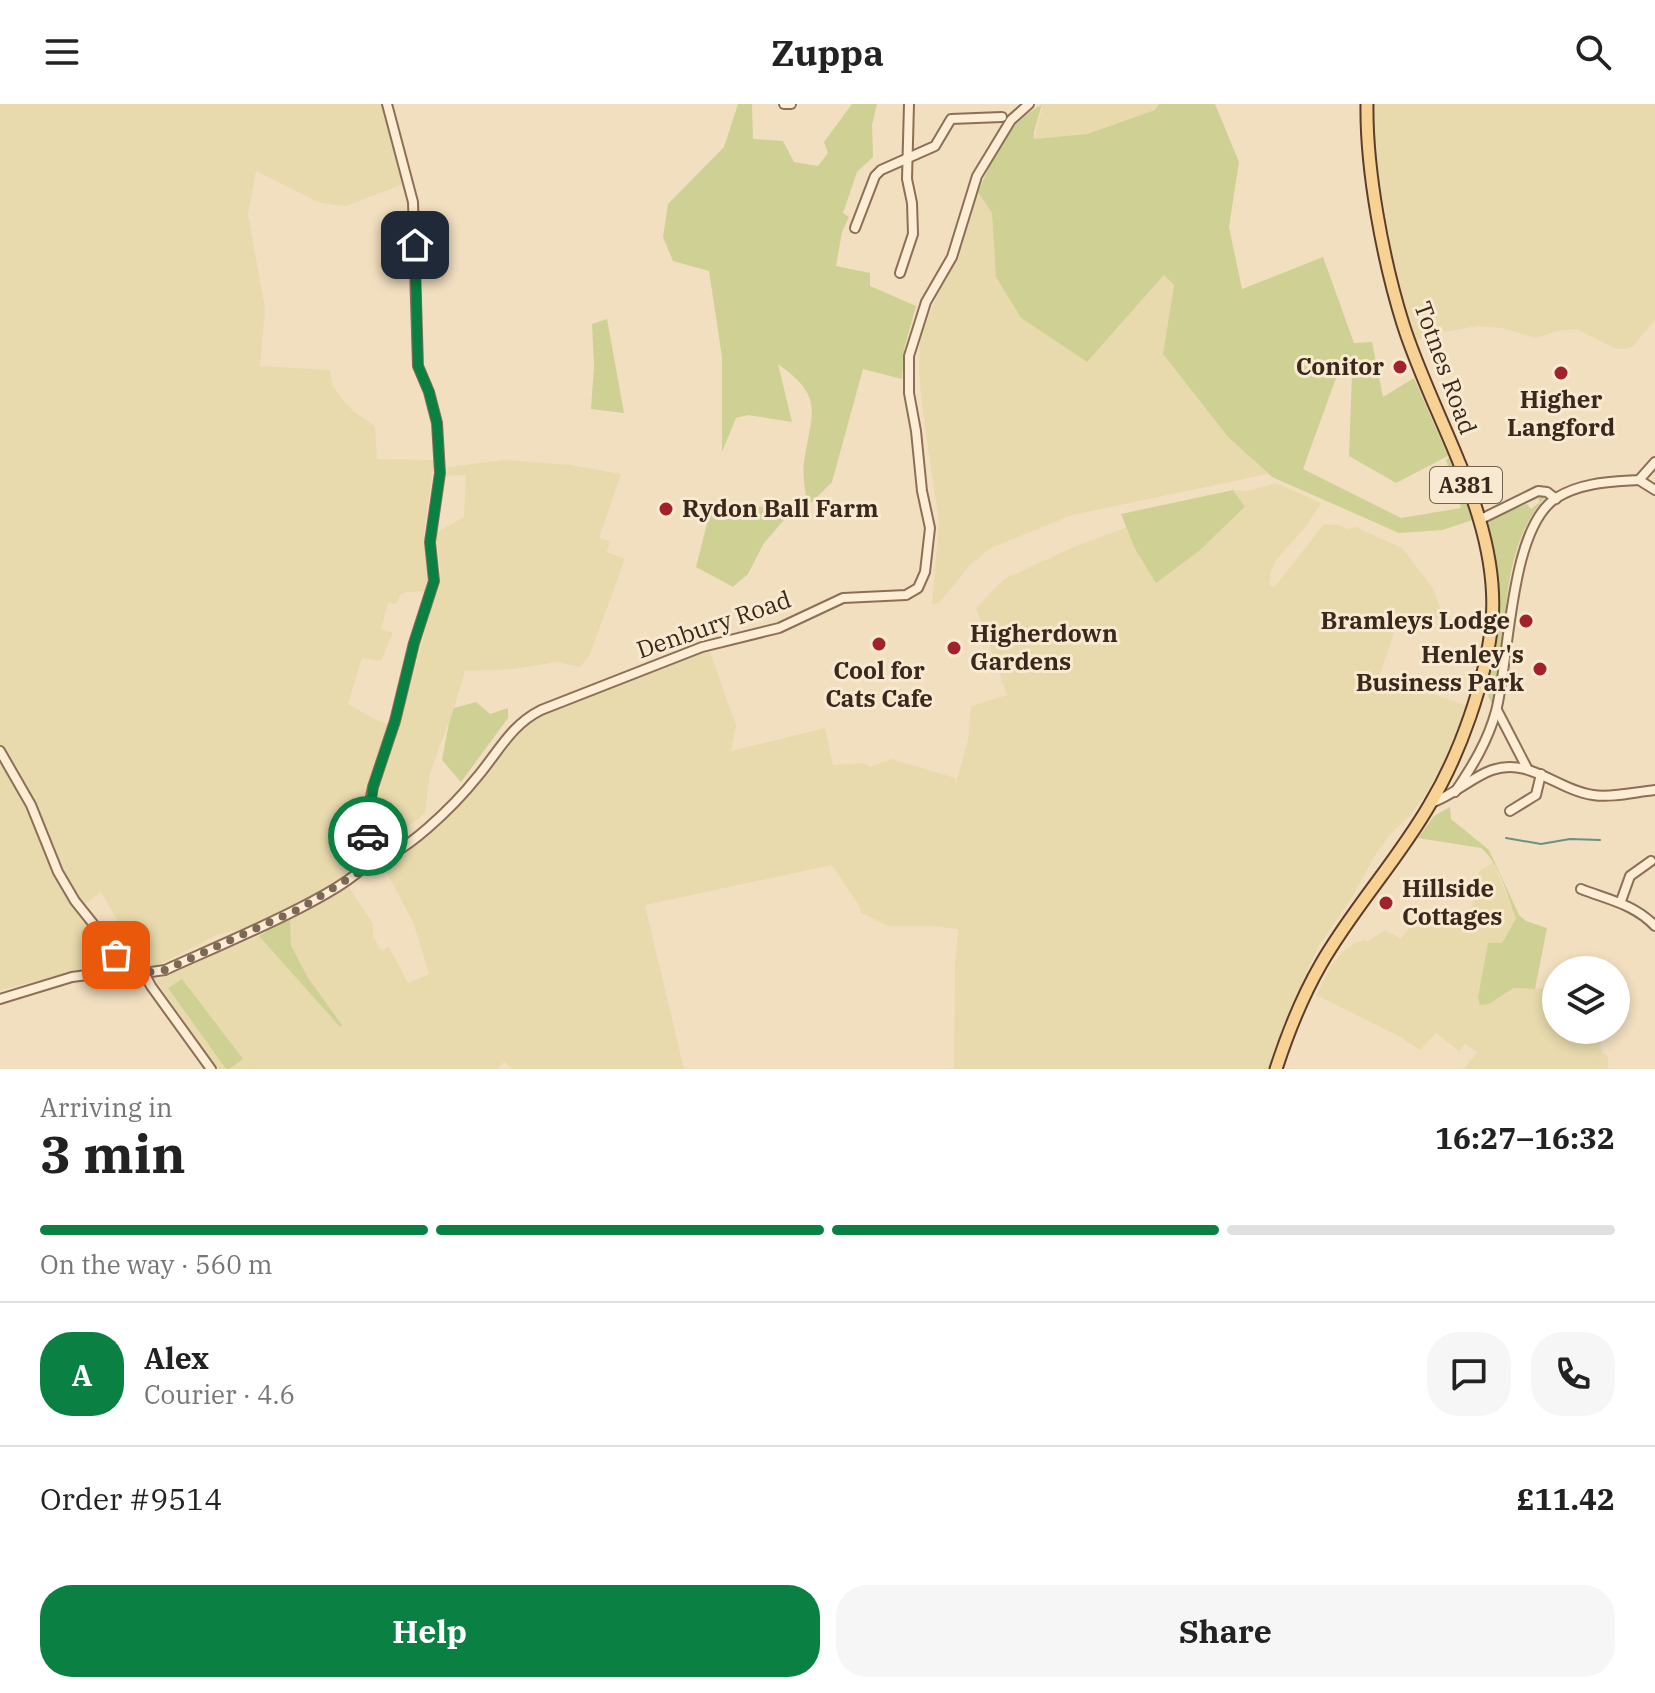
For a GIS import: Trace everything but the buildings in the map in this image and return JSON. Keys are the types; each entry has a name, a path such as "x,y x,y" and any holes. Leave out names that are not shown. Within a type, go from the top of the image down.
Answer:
{"main road":[{"name":"Totnes Road","path":"1276,1069 1292,1022 1322,961 1431,803 1468,721 1488,650 1492,619 1491,583 1479,520 1399,311 1386,261 1367,137 1367,104"}],"street":[{"path":"368,861 368,812 373,787 434,581 430,542 440,473 437,423 418,366 413,202 387,104"},
{"path":"784,104 791,104"},
{"path":"900,273 913,234 907,179 909,104"},
{"name":"Denbury Road","path":"144,973 165,970 301,908 361,871 368,861 383,859 393,853 425,829 478,777 517,725 541,710 702,647 779,628 843,598 906,595 918,588 925,572 930,528 909,393 909,356 926,302 952,257 977,176 1011,120 1029,104"},
{"path":"855,228 875,176 888,166 935,146 951,119 1002,117"},
{"path":"1639,480 1655,462"},
{"path":"1455,792 1481,751 1497,710 1524,550 1537,521 1556,499 1579,487 1609,481 1639,480 1655,490"},
{"path":"1479,520 1538,491 1547,492 1556,499"},
{"path":"1497,710 1527,768"},
{"path":"0,751 31,805 69,892 125,970"},
{"path":"1431,803 1492,770 1527,768 1591,795 1655,790"},
{"path":"1510,811 1536,795 1541,774"},
{"path":"1621,901 1630,876 1648,866"},
{"path":"1581,889 1621,901 1643,913 1655,926"},
{"path":"0,999 72,977 125,970 144,973 211,1069"}],"shaded area":[{"path":"0,104 384,104 406,183 346,206 318,202 256,171 248,214 265,309 260,366 330,370 332,385 342,399 375,426 377,459 434,460 424,533 431,577 428,591 407,592 400,595 396,604 388,603 381,629 393,633 381,661 362,658 348,704 389,724 365,804 365,852 354,870 303,900 248,927 217,935 158,965 137,965 123,957 108,932 118,921 101,892 84,905 69,882 38,807 14,764 0,747"},
{"path":"1043,104 1159,104 1155,110 1087,134 1034,139"},
{"path":"1373,104 1655,104 1655,320 1633,346 1625,349 1615,348 1577,329 1536,338 1502,328 1478,326 1415,341 1393,261 1375,153"},
{"path":"978,192 992,213 996,277 1021,318 1087,362 1164,275 1174,285 1163,354 1228,437 1268,474 1072,515 991,548 971,564 939,603 932,604 939,523 923,413 919,373 920,335 962,240"},
{"path":"504,460 571,465 621,474 599,538 610,541 607,552 625,559 590,654 580,667 557,662 514,669 465,671 430,773 425,813 375,855 373,827 376,798 396,739 441,572 436,533 464,517 466,475 446,476 448,467"},
{"path":"1276,483 1321,503 1307,525 1276,560 1269,584 1274,588 1324,524 1340,525 1347,529 1356,527 1402,548 1433,588 1442,614 1441,618 1392,623 1394,633 1379,677 1473,708 1427,792 1377,852 1352,897 1317,949 1281,1032 1270,1069 954,1069 958,929 889,926 861,913 832,865 645,905 684,1069 513,1069 504,1062 497,1069 217,1069 157,982 168,974 259,936 340,1027 342,1025 308,978 291,945 290,916 347,884 373,924 373,936 381,950 389,947 408,983 429,974 413,922 382,864 422,838 452,812 491,769 513,735 526,722 589,694 663,669 709,649 736,725 731,751 825,728 833,765 863,763 870,767 891,759 955,778 956,783 968,740 971,706 1007,695 976,608 1004,579 1127,527 1135,549 1156,583 1199,551 1245,508 1233,490 1248,491"},
{"path":"0,761 58,878 116,962 0,990"},
{"path":"1493,862 1516,917 1502,943 1488,944 1478,997 1496,1000 1515,988 1542,989 1542,1044 1601,1044 1602,1052 1608,1056 1608,1069 1464,1069 1477,1052 1465,1044 1459,1051 1436,1033 1420,1050 1399,1036 1316,995 1331,966 1343,951 1355,943 1367,942 1385,930 1401,939 1416,918 1423,915 1468,912 1479,871"}],"green space":[{"path":"738,104 752,104 753,139 783,141 794,162 818,166 828,153 824,142 852,104 877,104 872,125 873,157 857,172 843,213 849,217 842,232 836,266 870,273 870,286 916,306 904,349 902,379 863,369 832,482 807,507 804,467 812,418 809,397 793,376 778,364 792,422 748,415 736,418 722,452 722,357 709,271 673,261 663,237 668,204 724,147"},
{"path":"1042,104 1034,139 1087,134 1155,110 1159,104 1215,104 1239,162 1229,227 1242,289 1323,257 1354,343 1372,342 1383,397 1414,378 1448,456 1396,483 1349,456 1352,374 1339,370 1303,469 1401,518 1461,508 1446,460 1450,457 1476,519 1442,530 1399,533 1272,477 1228,437 1163,354 1174,285 1164,275 1087,362 1021,318 996,277 992,213 978,192 1003,135"},
{"path":"607,319 624,413 591,409 594,366 592,324"},
{"path":"1233,490 1245,507 1199,551 1156,583 1135,549 1121,514"},
{"path":"1540,496 1545,497 1529,521 1511,571 1493,705 1488,696 1492,686 1485,686 1492,647 1483,520 1527,504 1531,509 1540,502"},
{"path":"796,506 764,543 748,574 733,587 696,567 711,508"},
{"path":"476,702 490,714 508,708 508,718 461,782 442,760 454,708"},
{"path":"1450,807 1451,819 1489,850 1519,915 1526,921 1547,928 1535,989 1514,988 1489,1004 1480,1005 1478,997 1488,943 1502,943 1516,918 1498,871 1481,848 1418,838 1434,816"},
{"path":"290,916 291,945 308,978 342,1025 340,1027 259,936"},
{"path":"182,979 243,1059 229,1069 168,988"}],"waterway":[{"path":"1506,838 1541,844 1570,839 1600,840"}],"way so far":[{"path":"116,955 125,970 144,973 165,970 301,908 367,865 368,836"}],"place":[{"name":"Conitor","path":"1400,367"},
{"name":"Higher Langford","path":"1561,373"},
{"name":"Rydon Ball Farm","path":"666,509"},
{"name":"Bramleys Lodge","path":"1526,621"},
{"name":"Cool for Cats Cafe","path":"879,644"},
{"name":"Higherdown Gardens","path":"954,648"},
{"name":"Henley's Business Park","path":"1540,669"},
{"name":"Hillside Cottages","path":"1386,903"}],"route":[{"path":"368,836 368,812 373,787 434,581 430,542 440,473 437,423 418,366 415,245"}]}
